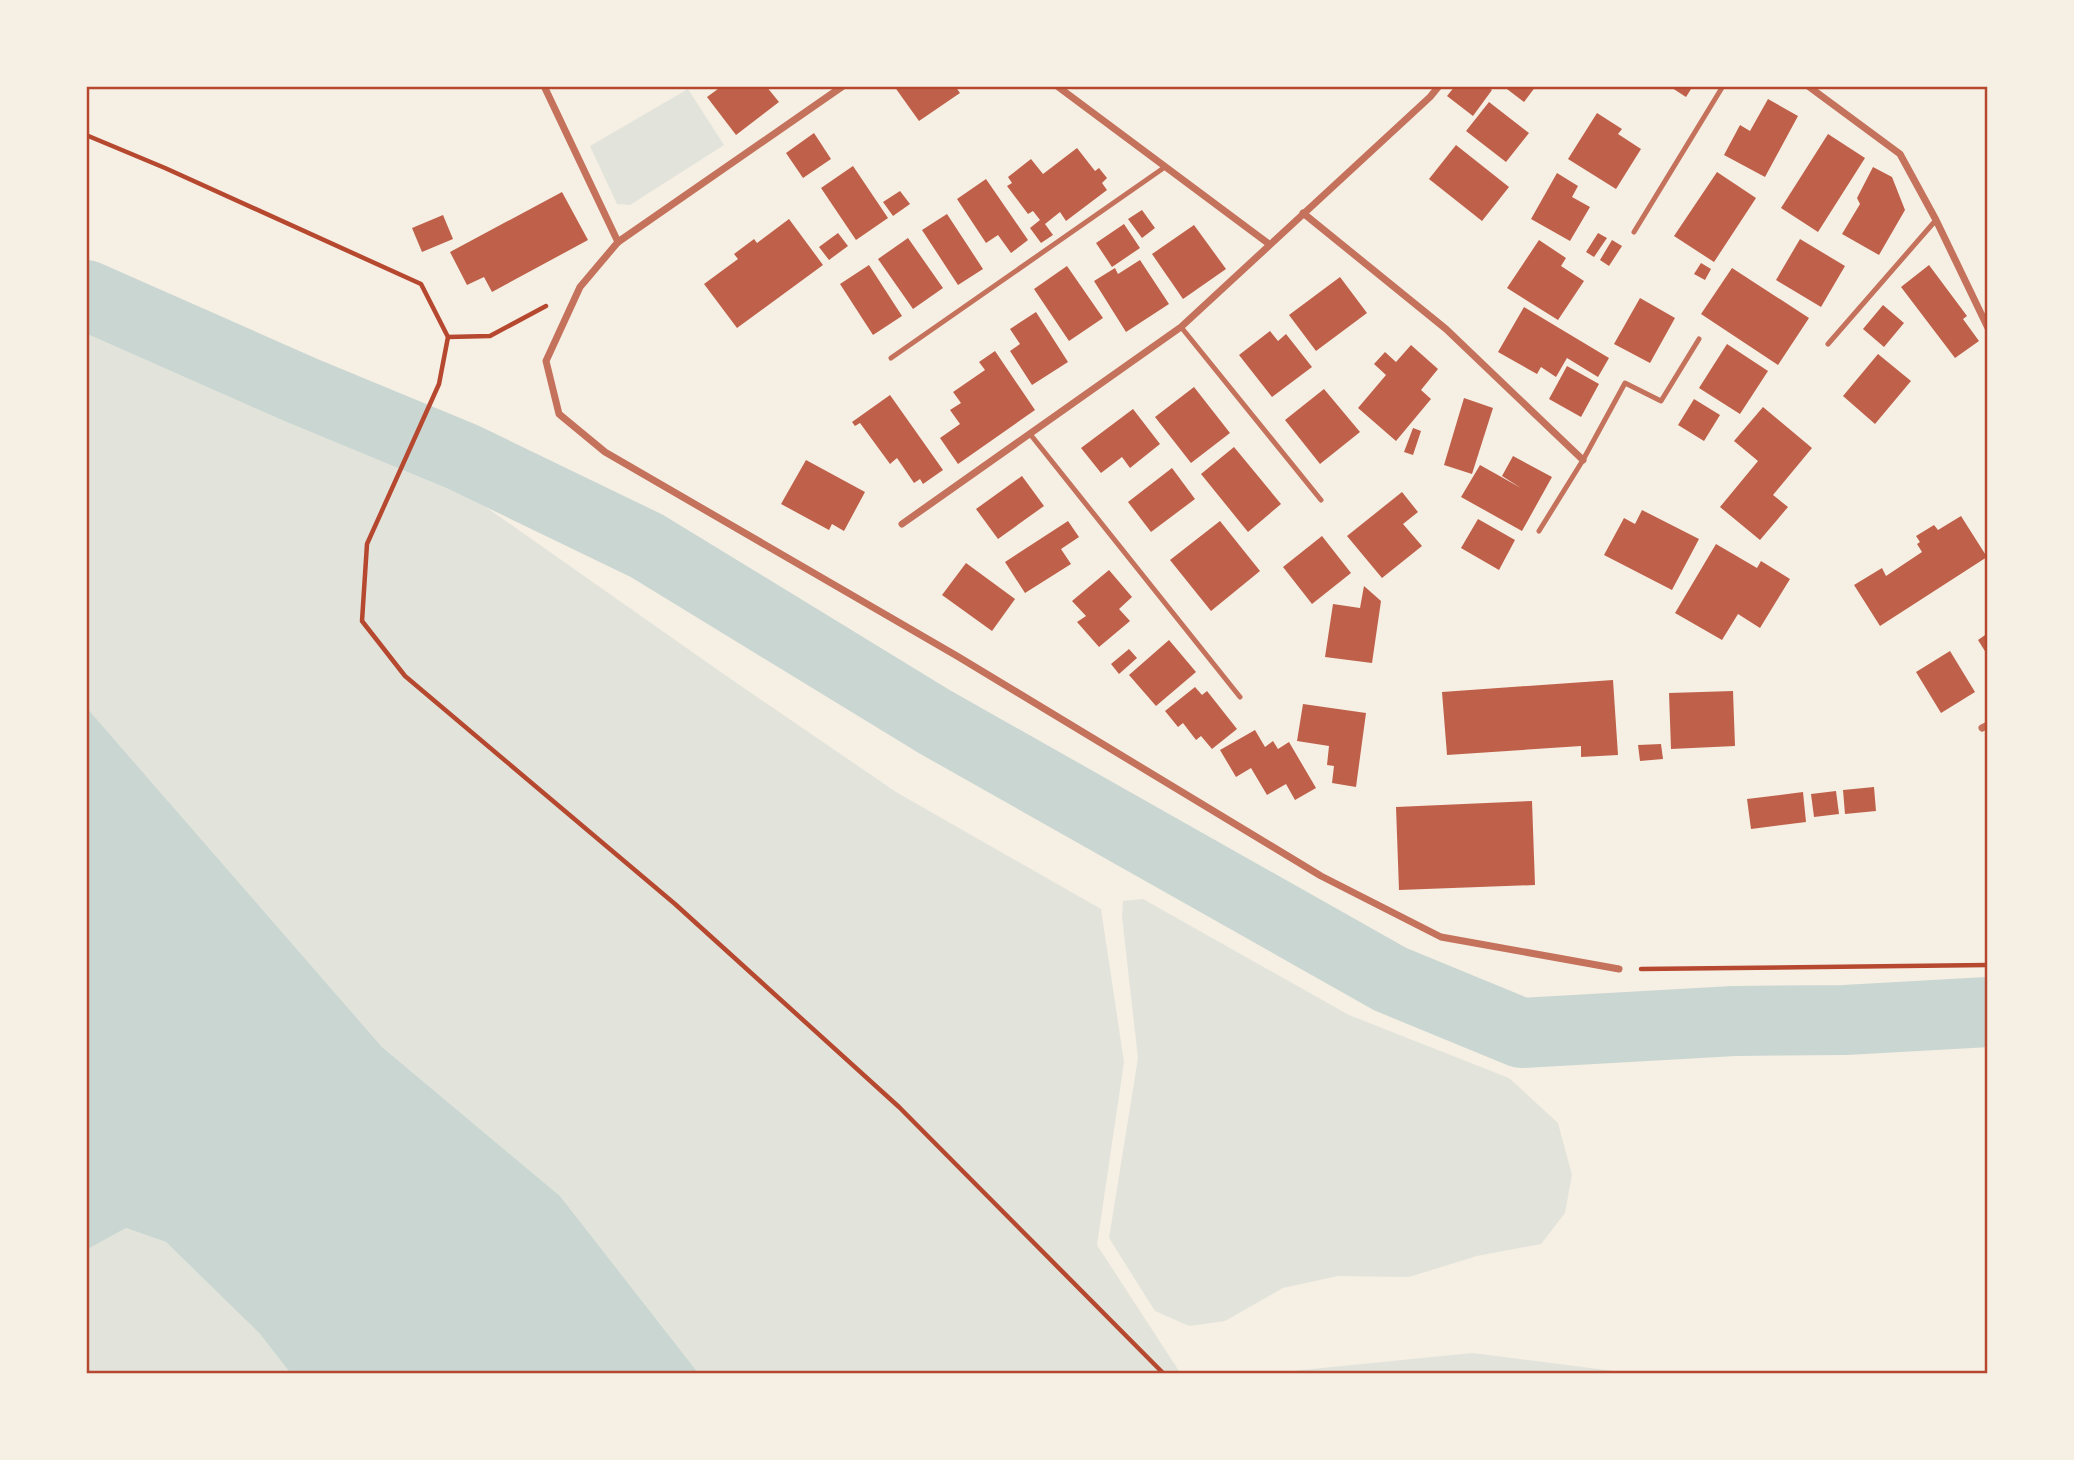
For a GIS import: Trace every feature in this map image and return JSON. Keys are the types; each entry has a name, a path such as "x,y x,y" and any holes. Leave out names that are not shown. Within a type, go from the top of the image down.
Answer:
{"street":[{"path":"544,86 618,242"},
{"path":"843,86 618,242 580,288 546,361 559,414 605,452 957,656 1321,876 1441,937 1619,969"},
{"path":"1057,86 1269,244"},
{"path":"902,524 1181,327 1439,86"},
{"path":"1808,86 1900,154 1936,220 1988,328"},
{"path":"1303,213 1446,329 1583,460"}],"lane":[{"path":"1634,232 1723,86"},
{"path":"891,358 1165,167"},
{"path":"1828,344 1936,220"},
{"path":"1181,327 1321,500"},
{"path":"1539,531 1583,460 1625,383 1661,401 1699,339"},
{"path":"1030,434 1240,697"}],"path":[{"path":"86,135 421,284 448,337 439,384 367,544 362,621 405,676 675,904 899,1107 1164,1374"},
{"path":"448,337 490,335 580,288"},
{"path":"1619,969 1988,965"}],"shaded area":[{"path":"688,89 724,145 630,205 617,204 590,146"},
{"path":"86,320 263,404 473,498 896,792 1101,909 1124,1062 1097,1245 1181,1374 699,1374 560,1196 382,1047 86,707"},
{"path":"86,707 382,1047 560,1196 699,1374 291,1374 260,1334 166,1242 126,1228 86,1250"},
{"path":"1143,899 1349,1015 1509,1078 1558,1123 1572,1175 1565,1213 1541,1244 1477,1256 1409,1277 1338,1276 1283,1288 1225,1321 1189,1326 1155,1311 1109,1238 1138,1058 1122,917 1123,901"},
{"path":"126,1228 166,1242 260,1334 291,1374 86,1374 86,1250"},
{"path":"1472,1353 1614,1371 1619,1374 1280,1374 1292,1371"}],"building":[{"path":"722,86 766,86 779,102 736,135 707,97"},
{"path":"894,86 955,86 960,93 919,121"},
{"path":"1455,86 1487,86 1492,90 1473,116 1447,96"},
{"path":"1503,86 1536,86 1524,102"},
{"path":"1669,86 1693,86 1686,97"},
{"path":"1768,99 1798,116 1765,177 1724,155 1740,125 1750,131"},
{"path":"1489,102 1529,133 1506,162 1466,131"},
{"path":"1597,113 1622,129 1618,134 1641,149 1616,189 1568,159"},
{"path":"814,133 831,159 803,178 786,153"},
{"path":"1828,134 1865,158 1818,232 1781,208"},
{"path":"1456,145 1509,187 1482,221 1429,179"},
{"path":"1077,148 1095,171 1099,168 1107,178 1102,183 1107,190 1066,221 1060,212 1045,224 1053,235 1041,243 1030,228 1040,220 1033,211 1028,214 1007,186 1012,183 1008,177 1031,159 1043,174"},
{"path":"853,166 888,218 856,240 821,188"},
{"path":"1873,167 1892,177 1905,210 1879,255 1842,234 1860,204 1857,198"},
{"path":"1717,172 1756,198 1714,262 1674,236"},
{"path":"1557,173 1578,186 1572,197 1590,207 1570,241 1531,219"},
{"path":"986,179 1028,240 1011,253 998,235 986,243 957,199"},
{"path":"900,191 910,204 893,216 883,202"},
{"path":"562,192 588,240 492,292 484,277 467,285 450,252"},
{"path":"1142,210 1155,228 1142,238 1128,219"},
{"path":"947,214 983,269 958,285 922,230"},
{"path":"443,215 453,239 422,252 412,228"},
{"path":"789,219 823,265 737,328 704,284 738,259 734,254 754,239 757,243"},
{"path":"1124,224 1140,248 1112,267 1096,243"},
{"path":"1194,225 1226,269 1183,299 1152,254"},
{"path":"838,233 848,246 829,260 819,247"},
{"path":"1598,233 1607,238 1594,257 1586,252"},
{"path":"908,238 943,288 913,309 878,259"},
{"path":"1800,239 1845,266 1821,307 1776,280"},
{"path":"1539,240 1566,258 1561,266 1584,281 1558,320 1507,288"},
{"path":"1612,240 1622,246 1609,266 1600,260"},
{"path":"1140,260 1169,304 1126,332 1094,281 1115,268 1118,274"},
{"path":"1701,263 1711,269 1705,280 1694,274"},
{"path":"869,265 902,316 873,335 840,284"},
{"path":"1929,265 1967,316 1963,319 1979,341 1955,358 1901,287"},
{"path":"1067,266 1103,318 1069,341 1034,289"},
{"path":"1732,268 1809,318 1778,365 1701,314"},
{"path":"1340,277 1367,313 1316,351 1289,315"},
{"path":"1640,298 1675,318 1650,363 1614,344"},
{"path":"1883,305 1904,323 1884,347 1863,329"},
{"path":"1524,307 1609,358 1598,377 1567,358 1556,377 1541,367 1537,374 1498,352"},
{"path":"1036,312 1068,362 1032,385 1010,351 1020,344 1010,329"},
{"path":"1270,331 1278,341 1286,334 1312,367 1272,397 1239,355"},
{"path":"1727,344 1768,371 1740,414 1699,388"},
{"path":"1411,345 1438,369 1421,390 1431,399 1396,441 1358,408 1386,375 1374,364 1385,352 1396,362"},
{"path":"995,351 1035,410 958,464 940,438 960,424 950,410 961,403 953,392 985,370 979,362"},
{"path":"1878,354 1911,381 1875,424 1843,396"},
{"path":"1567,366 1599,384 1581,417 1549,399"},
{"path":"1194,387 1230,433 1191,463 1155,417"},
{"path":"1324,389 1360,432 1320,464 1285,420"},
{"path":"890,395 943,470 923,484 920,479 914,483 897,458 890,464 860,423 855,426 852,422"},
{"path":"1464,398 1493,408 1472,474 1444,465"},
{"path":"1694,399 1720,415 1704,441 1678,425"},
{"path":"1763,407 1812,448 1773,495 1788,507 1760,540 1720,507 1758,461 1734,441"},
{"path":"1133,409 1160,444 1130,468 1122,457 1101,473 1081,448"},
{"path":"1413,428 1421,431 1413,455 1404,452"},
{"path":"1234,447 1281,504 1248,532 1201,474"},
{"path":"1513,456 1552,477 1522,531 1461,497 1480,465 1521,488 1502,476"},
{"path":"806,460 865,492 844,531 832,524 829,530 781,504"},
{"path":"1172,468 1195,499 1151,532 1128,502"},
{"path":"1022,476 1044,506 998,539 976,509"},
{"path":"1402,492 1418,512 1403,524 1422,546 1382,578 1347,536"},
{"path":"1642,510 1699,539 1672,590 1604,555 1624,518 1635,524"},
{"path":"1961,516 1987,557 1880,626 1854,585 1882,568 1886,576 1922,552 1916,536 1934,525 1938,530"},
{"path":"1478,519 1515,540 1499,570 1461,548"},
{"path":"1068,521 1079,537 1061,549 1071,564 1025,593 1005,562"},
{"path":"1220,521 1260,571 1211,611 1170,560"},
{"path":"1322,536 1351,573 1312,604 1283,567"},
{"path":"1716,544 1757,568 1761,561 1790,579 1760,628 1738,614 1722,640 1675,613"},
{"path":"966,563 1015,599 992,631 942,595"},
{"path":"1109,570 1132,597 1119,609 1130,621 1099,647 1077,622 1086,616 1072,601"},
{"path":"1364,586 1381,601 1372,663 1325,657 1333,604 1360,608"},
{"path":"1988,633 1988,656 1978,640"},
{"path":"1169,640 1196,672 1156,706 1129,675"},
{"path":"1129,649 1137,658 1119,674 1111,664"},
{"path":"1950,651 1975,692 1941,713 1916,672"},
{"path":"1613,680 1618,755 1581,757 1581,746 1447,755 1442,692"},
{"path":"1195,687 1202,695 1207,691 1237,729 1212,749 1201,736 1196,740 1183,723 1178,727 1165,711"},
{"path":"1733,691 1735,746 1671,749 1669,693"},
{"path":"1303,704 1366,713 1356,787 1332,783 1334,766 1327,765 1329,746 1297,741"},
{"path":"1255,730 1265,747 1273,741 1278,749 1289,742 1316,788 1295,800 1286,784 1267,795 1251,768 1236,777 1220,750"},
{"path":"1661,744 1663,759 1640,761 1638,745"},
{"path":"1874,787 1876,811 1845,814 1843,790"},
{"path":"1836,791 1839,814 1814,817 1811,794"},
{"path":"1803,792 1806,822 1751,829 1747,799"},
{"path":"1532,801 1535,885 1399,890 1396,807"}],"waterway":[{"path":"86,295 301,390 463,457 647,546 935,722 1390,979 1521,1033 1734,1021 1845,1020 1988,1012"}]}
